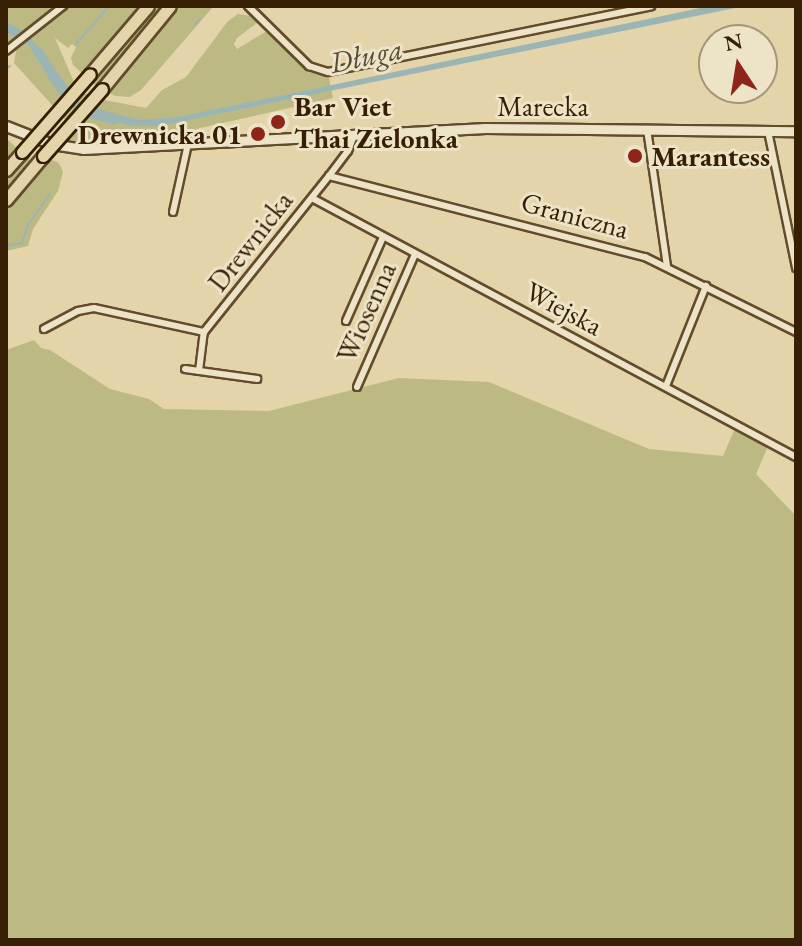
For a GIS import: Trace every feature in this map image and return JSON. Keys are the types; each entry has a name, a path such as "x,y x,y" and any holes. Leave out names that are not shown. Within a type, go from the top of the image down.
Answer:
{"highway":[{"path":"6,170 148,6"},
{"path":"6,200 170,6"}],"street":[{"path":"9,48 63,6"},
{"path":"248,6 309,66 328,72 650,6"},
{"name":"Marecka","path":"6,126 43,141 74,148 485,128 796,131"},
{"path":"647,129 667,266"},
{"path":"768,131 796,268"},
{"name":"Drewnicka","path":"199,371 204,332 329,176 348,151 354,135"},
{"path":"173,212 188,144"},
{"name":"Graniczna","path":"329,176 597,242 667,266 796,332"},
{"name":"Wiejska","path":"312,198 796,457"},
{"path":"346,321 383,237"},
{"name":"Wiosenna","path":"357,387 415,254"},
{"path":"666,386 706,286"},
{"name":"Drewnicka","path":"44,329 78,311 94,308 204,332"},
{"path":"185,369 257,379"}],"shaded area":[{"path":"6,6 214,6 141,90 130,97 115,96 95,85 73,65 71,58 76,47 72,44 68,48 55,38 74,82 84,93 99,99 146,108 162,90 186,77 228,21 238,14 251,16 257,23 237,38 234,44 237,49 267,31 273,32 309,66 328,72 333,98 196,129 198,143 65,147 71,126 14,63 16,51 6,43"},
{"path":"6,138 31,161 38,154 59,163 63,172 58,191 33,229 28,246 6,251"},
{"path":"34,340 41,348 50,350 110,389 149,399 164,409 269,411 399,378 489,382 649,449 723,456 735,428 768,446 756,474 796,516 796,940 6,940 6,350"}],"water":[{"path":"710,6 745,6 159,126 131,126 97,117 102,111 141,120 178,117"},
{"path":"6,22 23,31 45,53 62,81 56,89 29,46 6,32"}],"waterway":[{"path":"76,44 109,6"},
{"path":"195,24 200,19"},
{"path":"6,69 10,66"},
{"name":"Długa","path":"52,75 73,103 86,111 113,118"},
{"path":"6,246 22,243 28,225 50,194"}],"place":[{"name":"Bar Viet Thai Zielonka","path":"278,122"},
{"name":"Drewnicka 01","path":"258,134"},
{"name":"Marantess","path":"635,156"}]}
